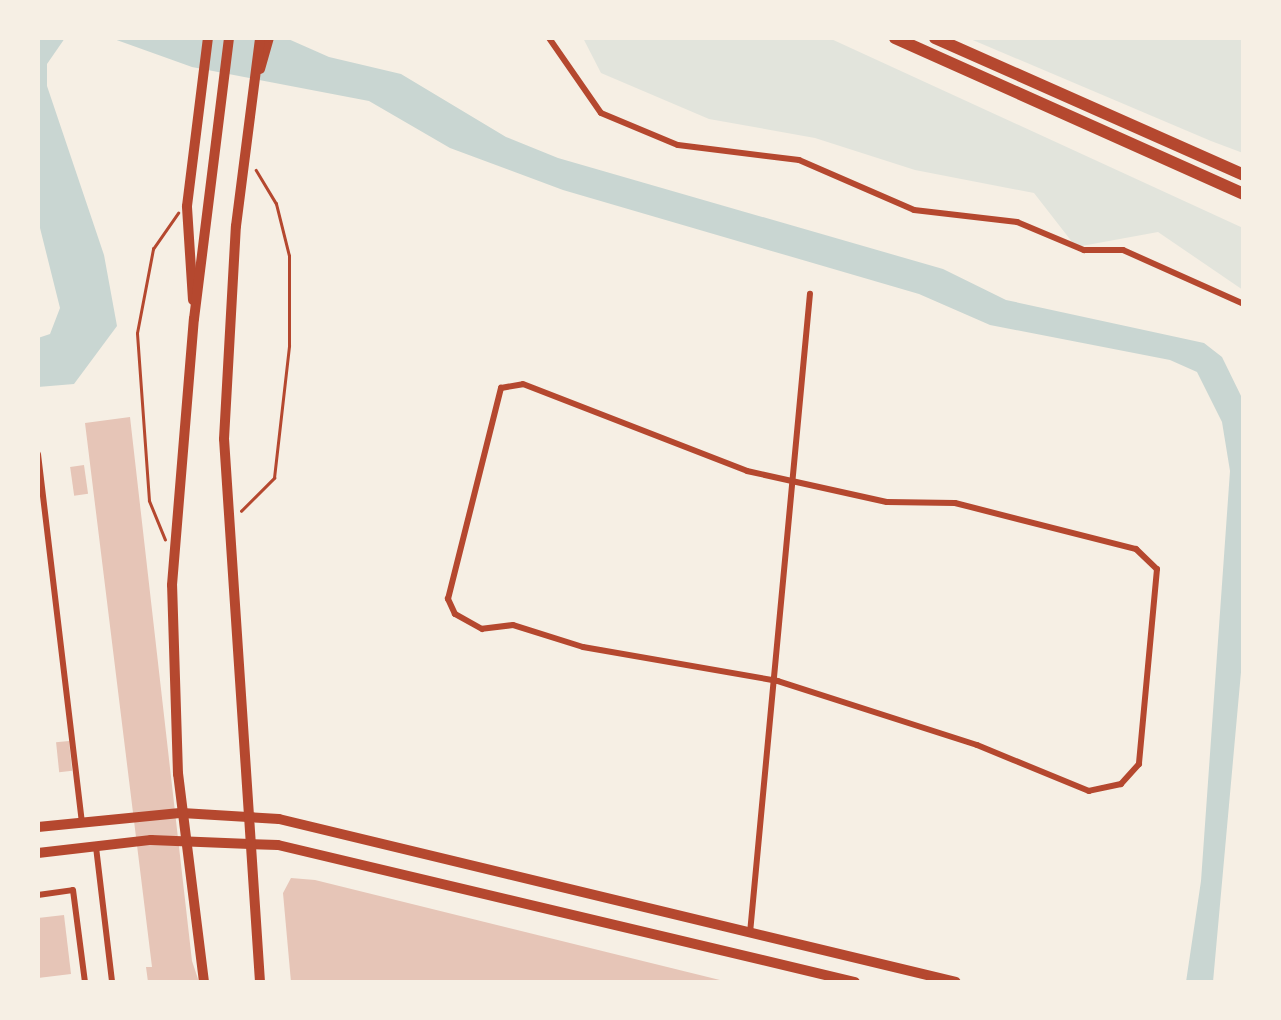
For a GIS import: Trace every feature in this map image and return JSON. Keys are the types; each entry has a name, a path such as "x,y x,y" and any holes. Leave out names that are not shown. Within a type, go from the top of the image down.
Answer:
{"highway":[{"path":"895,38 1244,194"},
{"path":"935,38 1244,175"}],"main road":[{"path":"194,319 187,206 208,38"},
{"path":"204,982 182,813 172,686 173,556 194,319 229,38"},
{"path":"260,38 243,157 227,359 226,526 246,842 260,982"},
{"path":"252,94 269,38"},
{"path":"38,828 182,813 246,815 956,982"},
{"path":"38,853 185,840 309,850 855,982"}],"street":[{"path":"549,38 602,113 678,145 799,160 914,210 1018,222 1084,250 1123,250 1166,264 1244,304"},
{"path":"750,933 778,681 810,294"},
{"path":"523,384 747,470 797,477 888,502 955,503 1136,549 1157,569 1139,764 1121,784 1089,791 977,744 778,681 653,662 513,625 482,629 454,614 448,600 501,388 523,384"},
{"path":"38,454 82,822"},
{"path":"96,846 112,982"},
{"path":"38,895 74,890 85,982"}],"path":[{"path":"226,526 274,478 289,346 289,256 276,204 243,157"},
{"path":"173,556 150,501 137,333 153,249 167,221 187,206"}],"shaded area":[{"path":"38,38 65,38 47,64 47,86 104,255 117,326 74,384 38,387 38,338 50,334 60,308 38,220"},
{"path":"111,38 286,38 329,57 401,74 506,137 558,158 943,269 1006,300 1204,343 1222,357 1243,400 1244,639 1213,982 1186,982 1201,881 1230,471 1222,422 1197,372 1170,360 990,325 919,294 563,190 450,148 369,101 192,67"},
{"path":"583,38 829,38 1243,228 1243,290 1158,232 1076,247 1034,193 915,170 815,138 709,119 601,73"},
{"path":"968,38 1243,39 1243,153 1211,141"}],"building":[{"path":"130,417 192,961 199,982 148,982 146,967 152,967 85,423"},
{"path":"84,465 88,494 74,496 70,467"},
{"path":"69,741 72,771 59,772 56,742"},
{"path":"291,878 315,880 728,982 291,982 283,893"},
{"path":"64,915 71,974 38,978 38,918"}]}
